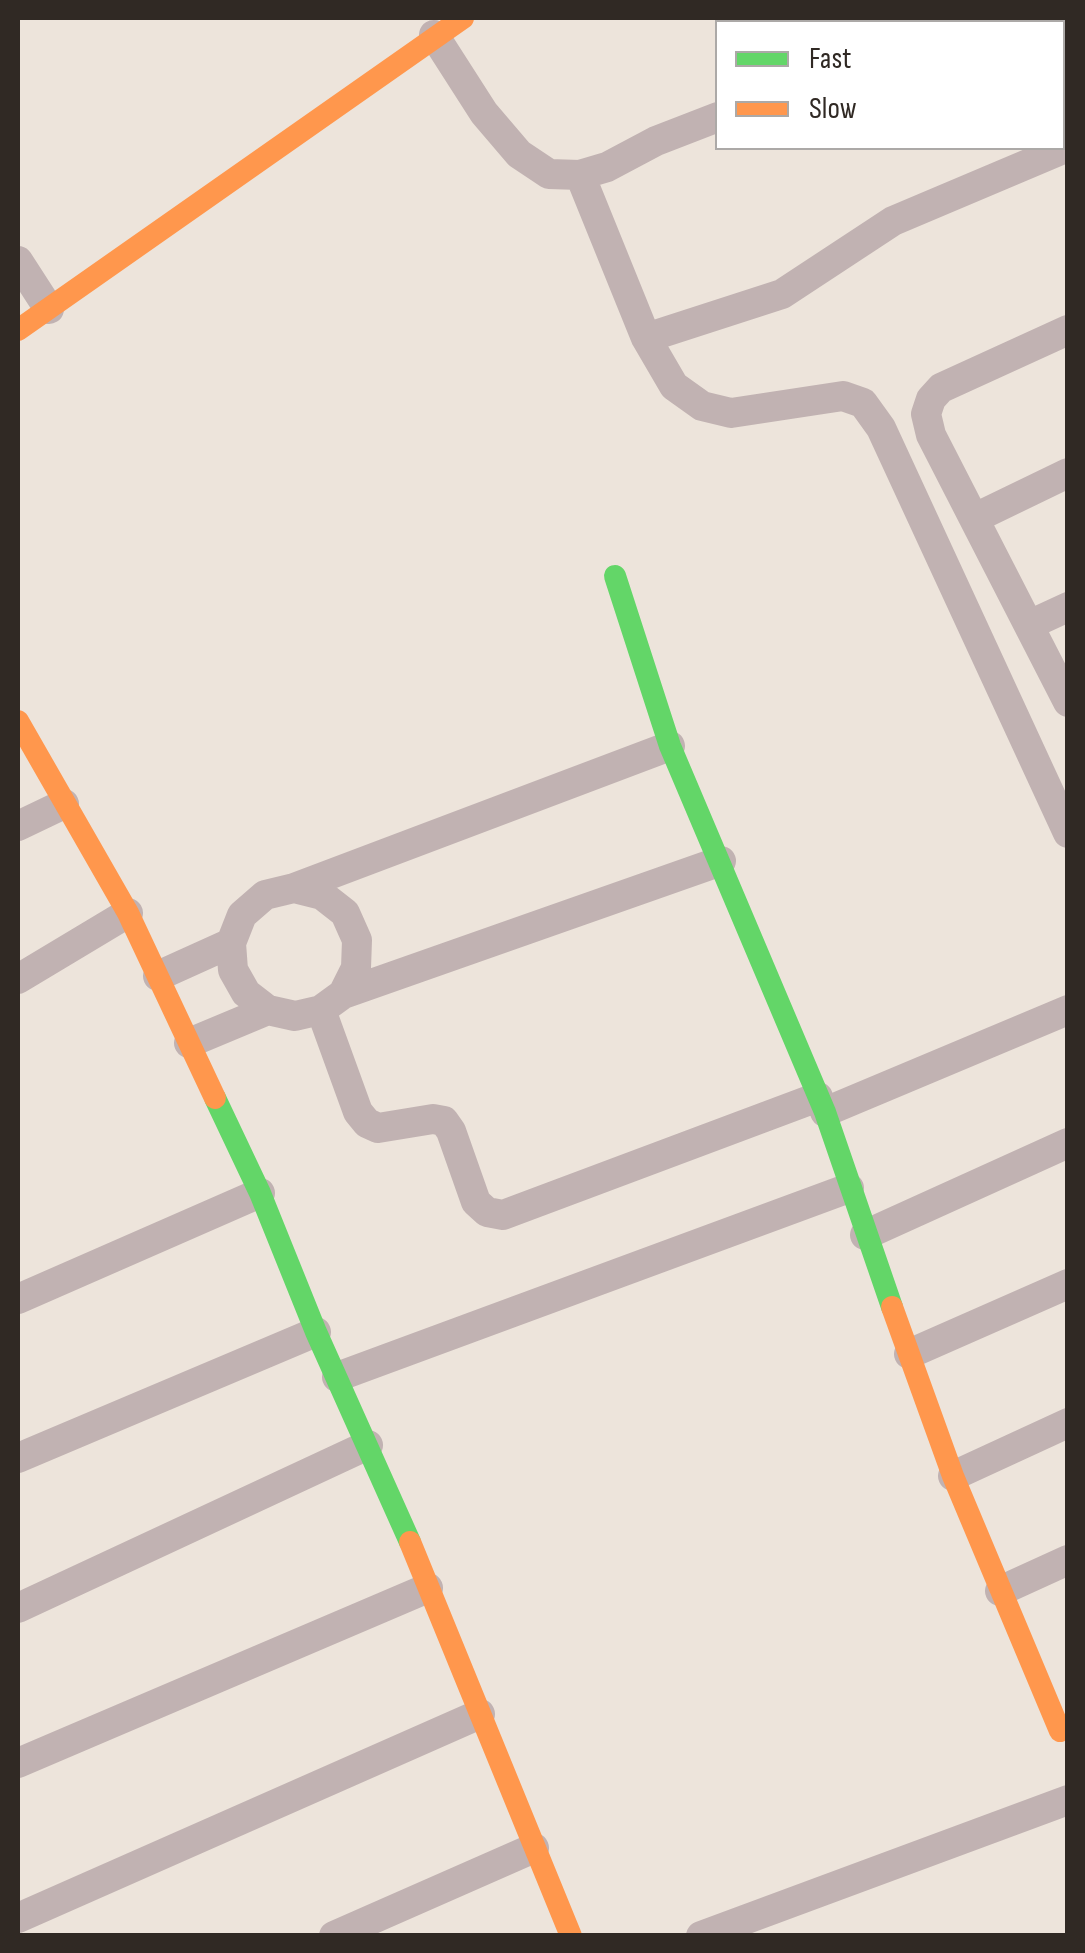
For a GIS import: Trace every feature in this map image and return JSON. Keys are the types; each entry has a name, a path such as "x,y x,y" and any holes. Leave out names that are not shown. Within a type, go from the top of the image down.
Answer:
{"street":[{"path":"18,330 463,18"},
{"path":"434,35 484,113 520,154 549,174 580,176 607,167 656,140 715,118"},
{"path":"646,338 782,294 893,221 1061,150"},
{"path":"580,176 646,338 674,386 702,406 731,413 843,396 862,403 881,428 1068,833"},
{"path":"18,260 48,309"},
{"path":"1068,330 941,388 926,414 930,435 1068,702"},
{"path":"976,518 1068,473"},
{"path":"614,576 670,746 821,1104 953,1476 1060,1732"},
{"path":"1029,625 1068,607"},
{"path":"18,721 128,913 260,1193 571,1936"},
{"path":"670,746 265,896 242,915 231,944 233,970 246,994 268,1010 294,1016 721,860"},
{"path":"18,826 64,804"},
{"path":"294,888 322,895 345,913 357,940 356,968 332,1002 358,1112 378,1128 433,1118 444,1121 476,1202 486,1212 503,1216 821,1104 1068,1010"},
{"path":"18,979 128,913"},
{"path":"158,976 231,944"},
{"path":"188,1043 268,1010"},
{"path":"865,1235 1068,1143"},
{"path":"337,1377 848,1188"},
{"path":"18,1299 260,1193"},
{"path":"908,1354 1068,1284"},
{"path":"18,1458 316,1332"},
{"path":"953,1476 1068,1422"},
{"path":"18,1608 368,1445"},
{"path":"1000,1591 1068,1560"},
{"path":"18,1763 428,1588"},
{"path":"1039,1686 1068,1672"},
{"path":"18,1918 480,1714"},
{"path":"701,1936 1068,1800"},
{"path":"334,1936 534,1848"}],"traffic: fast":[{"path":"615,576 670,746 825,1112 892,1307"},
{"path":"215,1098 260,1193 316,1332 410,1542"}],"traffic: slow":[{"path":"18,330 463,18"},
{"path":"18,721 128,913 215,1098"},
{"path":"892,1307 953,1476 1060,1731"},
{"path":"410,1542 571,1936"}]}
